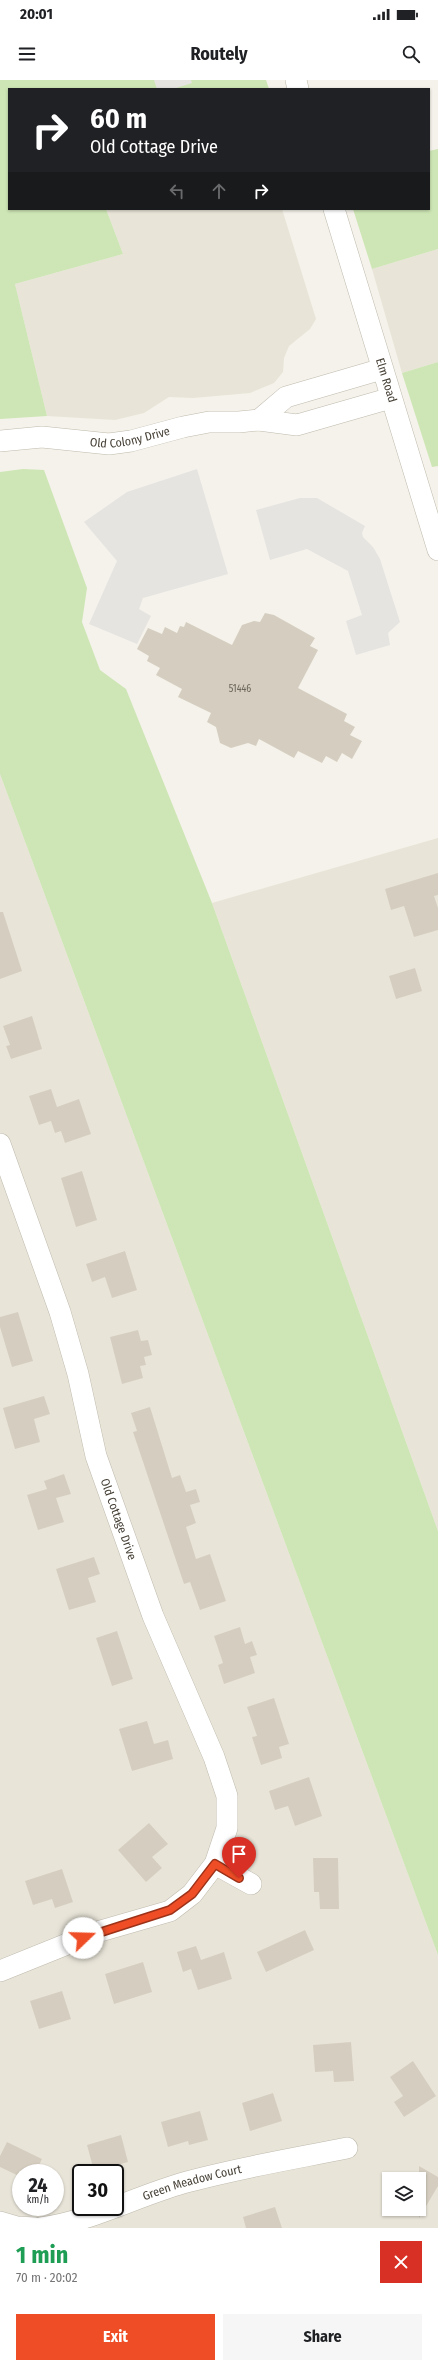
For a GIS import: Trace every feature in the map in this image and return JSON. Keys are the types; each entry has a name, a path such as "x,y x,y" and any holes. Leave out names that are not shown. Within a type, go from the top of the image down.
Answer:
{"street":[{"name":"Elm Road","path":"334,210 438,550"},
{"path":"259,420 286,397 382,369"},
{"name":"Old Colony Drive","path":"0,441 42,437 109,444 131,441 183,427 209,422 259,420 297,425 391,398"},
{"name":"Old Cottage Drive","path":"0,1144 4,1171 60,1312 78,1374 96,1456 153,1616 214,1758 227,1796 227,1828 215,1864 192,1894 170,1910 97,1932 0,1971"},
{"path":"215,1864 252,1884"},
{"name":"Green Meadow Court","path":"41,2228 66,2225 136,2199 196,2180 347,2148"},
{"path":"0,2222 17,2227 35,2228"}],"shaded area":[{"path":"154,80 191,80 192,83 176,88 157,88"},
{"path":"106,210 282,210 316,319 310,329 289,346 284,358 283,372 274,383 250,393 193,398 169,397 144,413 115,420 47,416 15,284 123,254"},
{"path":"438,249 438,362 402,373 372,269"},
{"path":"197,469 228,574 143,598 139,609 151,616 137,644 89,624 117,561 84,522 127,492"},
{"path":"300,498 317,498 365,526 362,533 363,537 373,547 380,559 400,622 388,633 390,645 356,655 346,621 362,615 348,571 307,549 270,560 256,510"},
{"path":"0,774 438,1955 438,2228 0,2228"},
{"path":"438,838 438,1531 212,903"}],"green space":[{"path":"0,80 266,80 269,88 8,88 8,210 106,210 123,254 15,284 47,416 0,419"},
{"path":"438,149 438,249 372,269 353,210 430,210 430,151"},
{"path":"438,362 438,466 432,467 402,373"},
{"path":"23,469 44,470 87,588 82,622 100,670 126,689 212,903 438,1531 438,1955 0,774 0,472"}],"building":[{"path":"265,613 274,615 315,638 310,646 318,650 298,688 347,714 344,721 355,727 350,735 362,741 352,759 342,753 337,762 326,756 322,763 298,751 294,758 259,739 256,746 248,743 231,748 220,743 216,727 207,722 211,713 178,697 182,689 156,675 160,668 147,661 149,656 137,649 148,628 162,634 165,627 177,633 180,626 184,627 186,622 232,645 242,625 254,621 260,622"},
{"path":"438,873 438,895 434,896 438,908 438,930 414,937 404,906 391,910 385,889"},
{"path":"0,912 3,912 22,971 0,979"},
{"path":"415,968 422,991 396,999 389,976"},
{"path":"32,1016 42,1049 11,1059 6,1046 10,1045 3,1026"},
{"path":"51,1089 57,1107 79,1099 91,1134 65,1143 61,1131 55,1133 51,1121 39,1125 29,1096"},
{"path":"82,1171 97,1220 76,1227 61,1178"},
{"path":"125,1251 137,1290 112,1298 105,1277 92,1282 86,1264"},
{"path":"18,1312 33,1361 12,1367 0,1327 0,1317"},
{"path":"138,1330 141,1341 148,1340 152,1355 144,1357 146,1365 140,1366 143,1378 122,1384 110,1337"},
{"path":"44,1396 50,1414 34,1419 40,1442 15,1449 3,1408"},
{"path":"150,1407 172,1478 180,1475 186,1492 196,1489 200,1502 190,1505 196,1523 186,1527 196,1559 210,1554 226,1601 200,1610 190,1582 184,1584 133,1432 137,1431 131,1413"},
{"path":"64,1474 71,1494 56,1498 64,1522 38,1530 27,1495 47,1489 44,1481"},
{"path":"94,1557 100,1574 88,1578 96,1602 69,1610 56,1569"},
{"path":"240,1627 245,1644 252,1641 257,1655 250,1657 255,1673 224,1684 218,1665 223,1663 214,1636"},
{"path":"117,1631 133,1679 112,1686 96,1638"},
{"path":"274,1698 289,1744 279,1747 282,1758 261,1765 252,1737 257,1736 247,1707"},
{"path":"147,1721 154,1744 168,1740 173,1759 132,1771 119,1729"},
{"path":"309,1777 322,1816 295,1826 288,1806 275,1810 269,1791"},
{"path":"149,1823 168,1844 152,1857 162,1868 146,1882 118,1850"},
{"path":"313,1858 338,1858 339,1909 320,1909 319,1892 314,1892"},
{"path":"62,1869 73,1902 55,1908 52,1899 33,1905 25,1881"},
{"path":"305,1930 314,1950 266,1972 257,1952"},
{"path":"196,1946 201,1960 224,1952 232,1979 198,1990 191,1969 183,1972 177,1952"},
{"path":"143,1962 152,1992 114,2004 105,1974"},
{"path":"62,1991 71,2019 39,2029 30,2001"},
{"path":"351,2042 354,2081 334,2082 333,2071 315,2072 313,2045"},
{"path":"413,2061 436,2096 404,2117 394,2102 403,2096 390,2077"},
{"path":"273,2093 282,2121 250,2131 242,2103"},
{"path":"200,2111 208,2140 189,2145 188,2141 168,2147 161,2122"},
{"path":"121,2135 128,2162 120,2164 92,2164 87,2145"},
{"path":"7,2142 42,2159 40,2164 12,2164 12,2173 0,2167 0,2156"},
{"path":"419,2166 438,2177 438,2186 426,2206 426,2172 419,2172"},
{"path":"275,2207 282,2228 246,2228 243,2217"}],"route":[{"path":"83,1938 97,1932 150,1918 170,1910 192,1894 215,1864 239,1878"}]}
